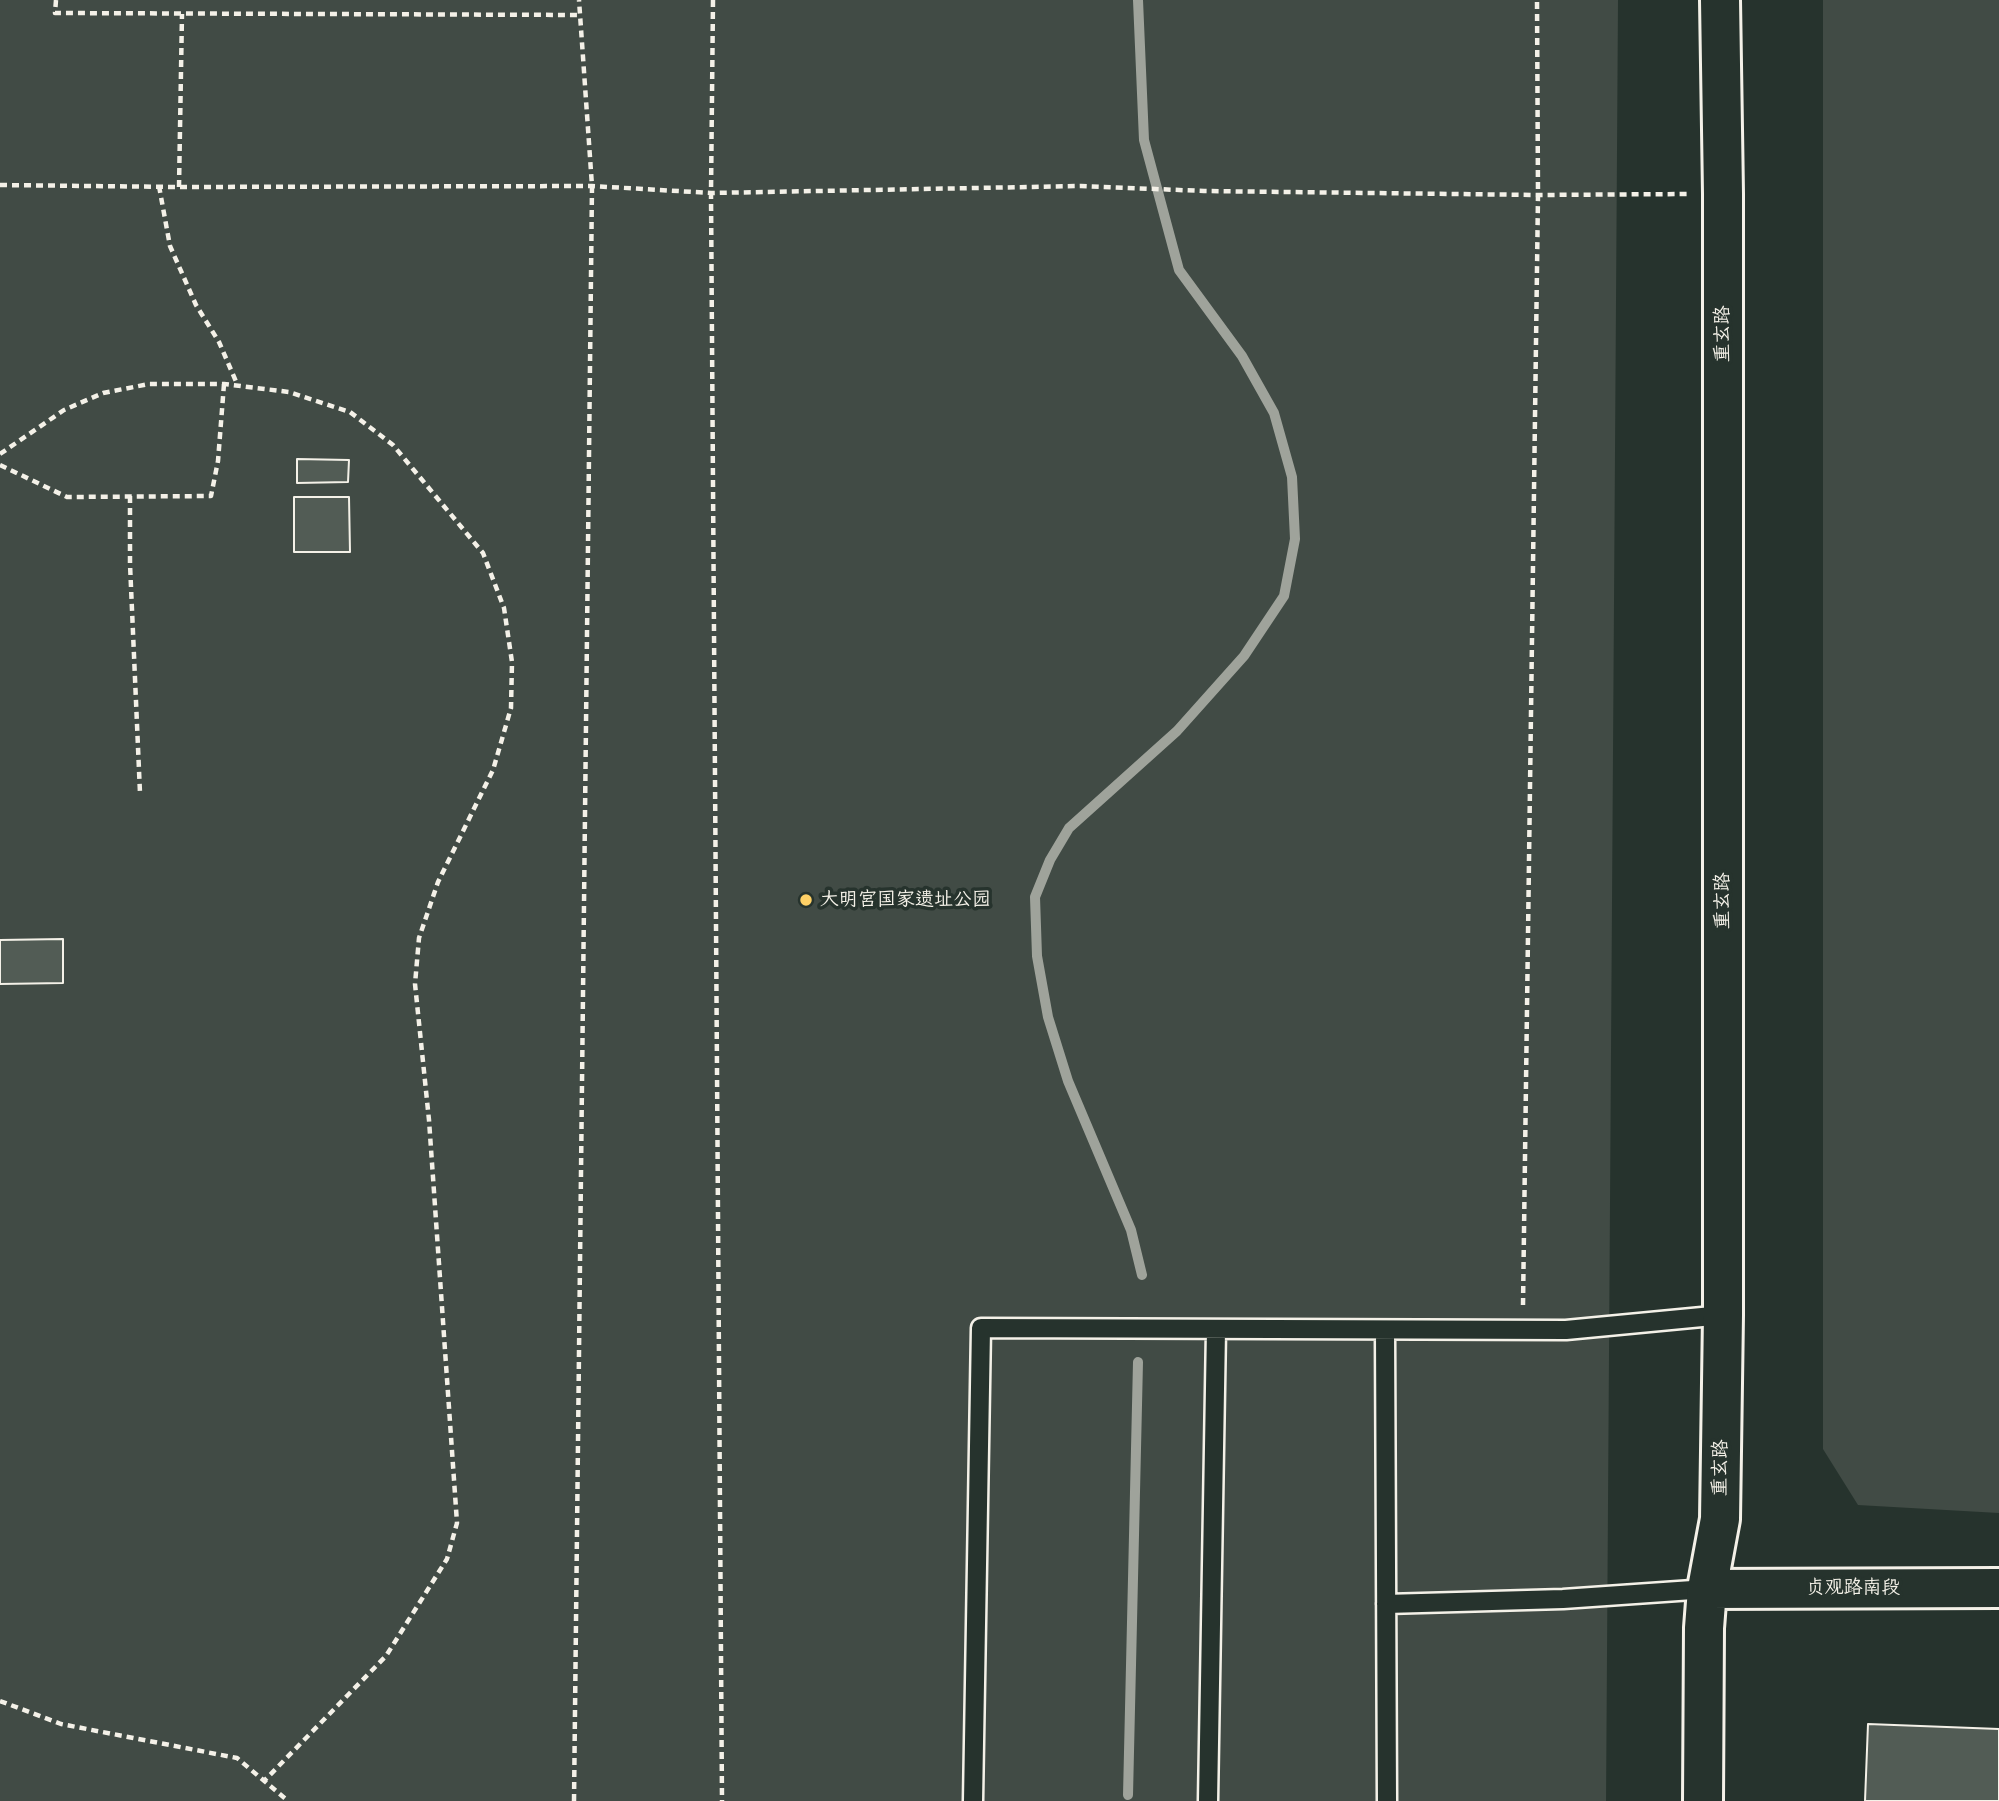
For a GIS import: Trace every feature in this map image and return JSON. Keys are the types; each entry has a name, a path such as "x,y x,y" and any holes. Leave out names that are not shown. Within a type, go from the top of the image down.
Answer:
{"street":[{"name":"重玄路","path":"1703,1801 1704,1629 1707,1589 1720,1520 1723,1315 1723,194 1720,0"},
{"name":"贞观路南段","path":"1707,1589 1999,1588"}],"lane":[{"path":"973,1801 981,1328 1566,1330 1723,1315"},
{"path":"1209,1801 1216,1329"},
{"path":"1385,1330 1387,1801"},
{"path":"1386,1604 1563,1599 1707,1589"}],"path":[{"path":"56,0 55,13 579,15"},
{"path":"575,1801 592,186 579,0"},
{"path":"713,0 722,1801"},
{"path":"1522,1330 1538,195 1537,0"},
{"path":"179,187 182,14"},
{"path":"0,185 592,186 712,192 1082,186 1204,191 1723,194"},
{"path":"159,186 170,246 196,305 219,342 238,386"},
{"path":"0,454 64,410 103,393 149,384 225,384 289,392 350,412 393,445 483,553 504,608 512,663 511,709 493,770 438,882 419,937 415,984 428,1107 457,1523 447,1559 386,1656 264,1781"},
{"path":"0,465 67,497 211,496 218,461 225,384"},
{"path":"130,496 130,564 140,793"},
{"path":"0,1701 61,1724 237,1758 288,1801"}],"shaded area":[{"name":"大明宫国家遗址公园","path":"0,0 1618,0 1606,1801 0,1801"},
{"path":"1823,0 1999,0 1999,1513 1858,1505 1823,1449"}],"building":[{"path":"297,459 349,460 348,482 297,483"},
{"path":"294,497 349,497 350,552 294,552"},
{"path":"63,939 63,983 0,984 0,940"},
{"path":"1868,1724 1999,1729 1999,1801 1865,1801"}],"waterway":[{"path":"1138,0 1144,140 1179,270 1242,356 1274,413 1292,477 1295,539 1284,596 1244,656 1177,731 1069,828 1050,860 1035,897 1037,956 1048,1017 1068,1081 1131,1230 1142,1275"},
{"path":"1128,1795 1138,1362"}],"place":[{"name":"大明宫国家遗址公园","path":"806,900"}]}
